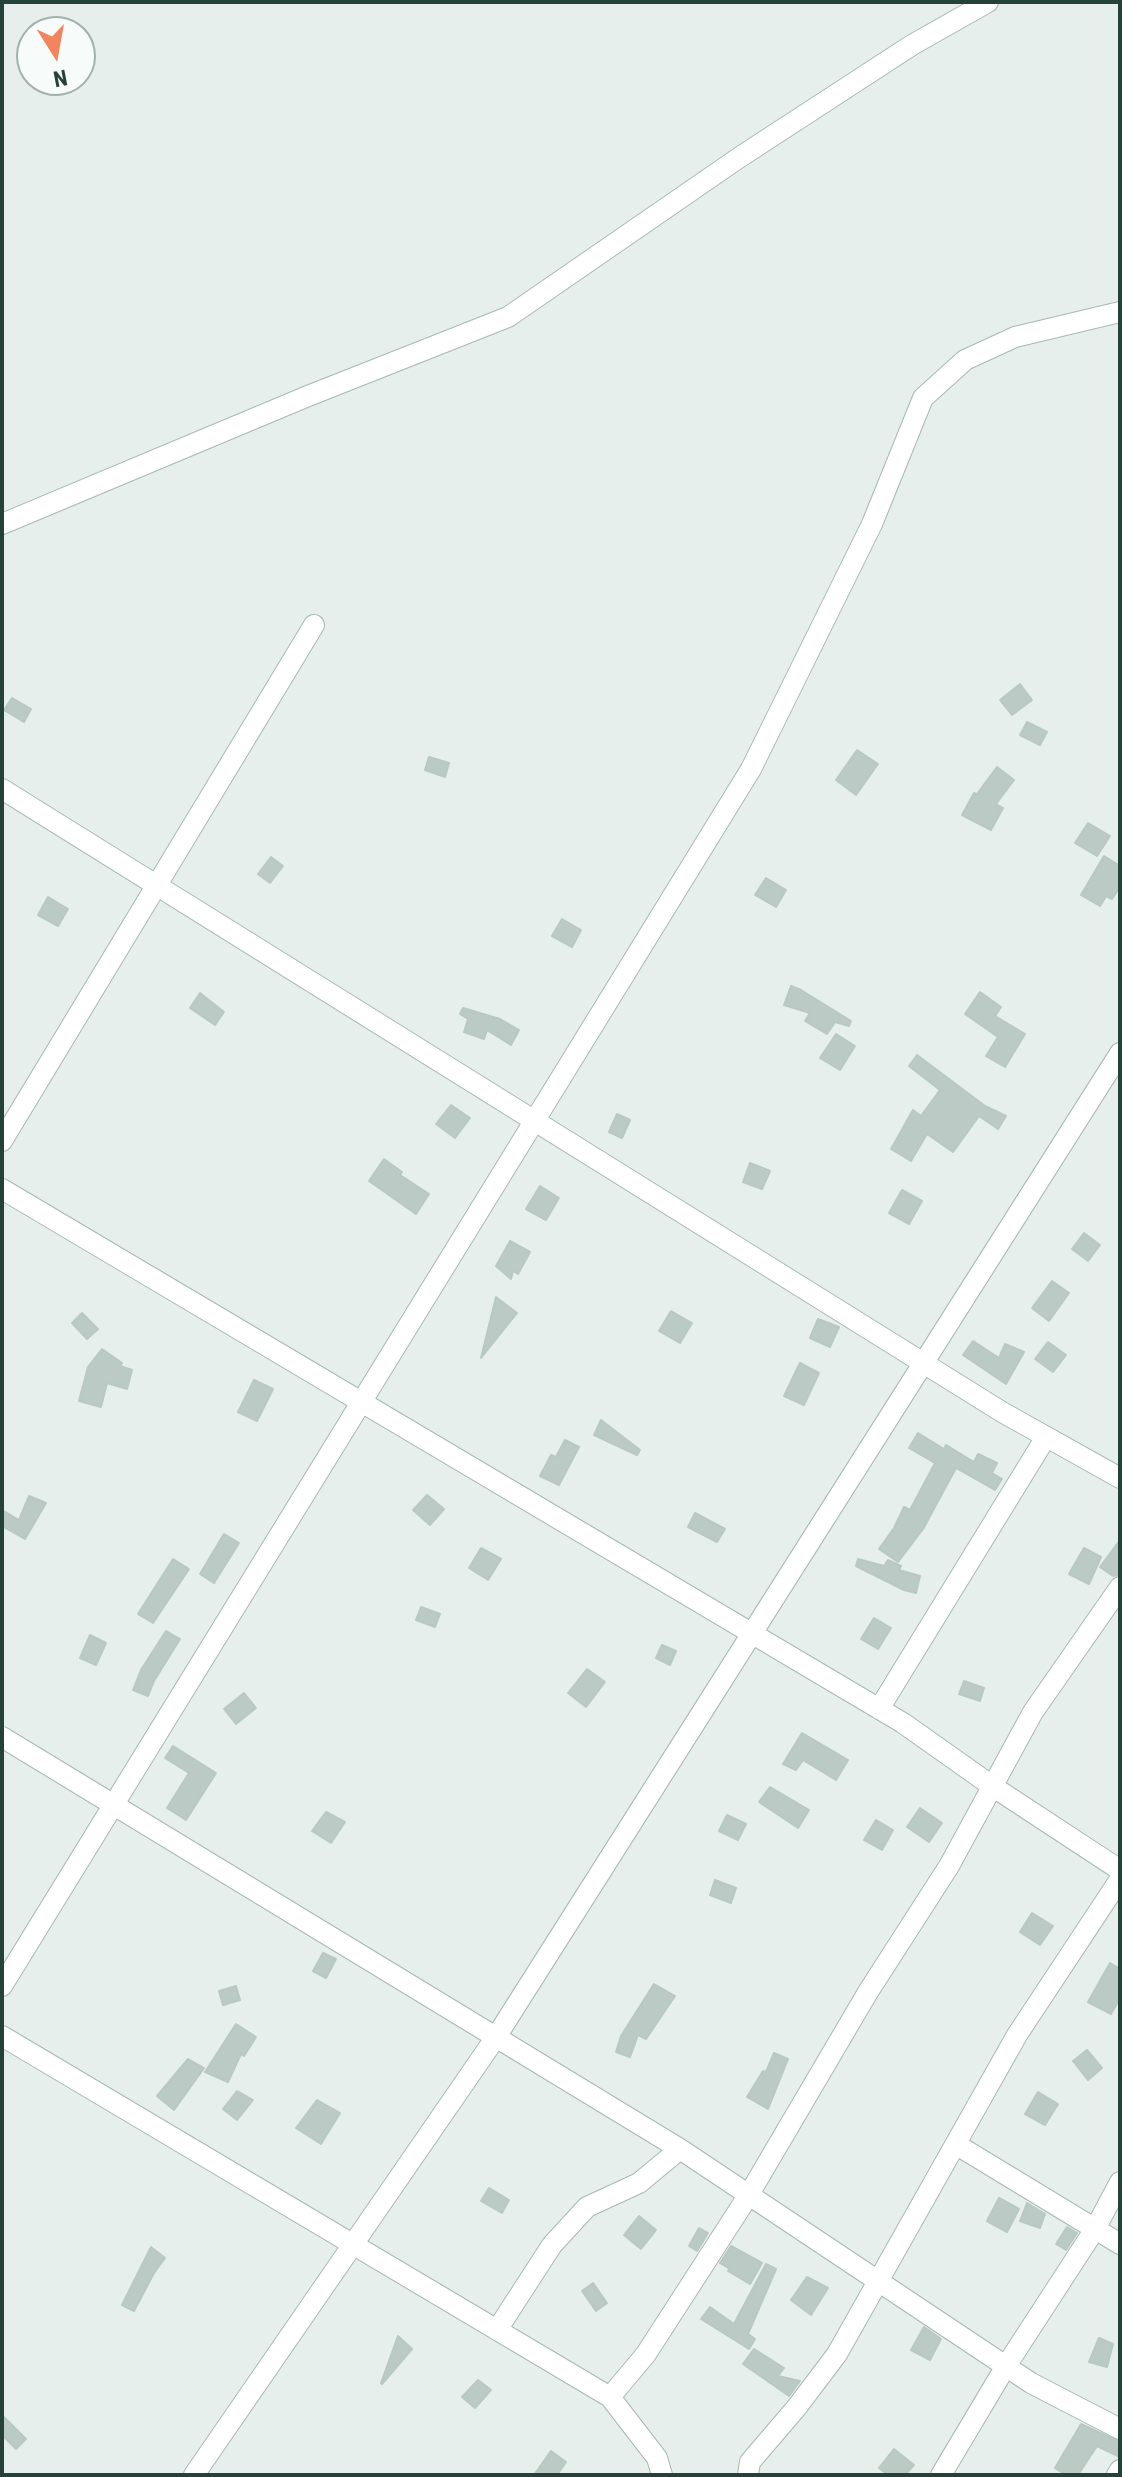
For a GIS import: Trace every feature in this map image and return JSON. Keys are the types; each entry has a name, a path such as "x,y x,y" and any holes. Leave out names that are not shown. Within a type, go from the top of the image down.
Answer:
{"street":[{"path":"2,524 308,396 508,317 740,157 912,45 988,2"},
{"path":"2,1986 751,769 872,524 923,398 965,360 1015,337 1120,312"},
{"path":"2,1141 314,625"},
{"path":"2,789 923,1363 1120,1478"},
{"path":"194,2475 496,2037 1120,1053"},
{"path":"2,1189 879,1709 1120,1870"},
{"path":"879,1709 1046,1437"},
{"path":"610,2397 646,2354 748,2196 868,1992 949,1866 1033,1712 1120,1587"},
{"path":"2,1737 680,2149 1031,2383 1120,2429"},
{"path":"748,2475 750,2462 837,2354 1017,2035 1120,1879"},
{"path":"2,2036 610,2397 657,2458 662,2475"},
{"path":"957,2145 1120,2244"},
{"path":"497,2330 552,2245 587,2207 639,2183 680,2149"},
{"path":"941,2475 1006,2366 1095,2229 1120,2182"},
{"path":"1117,2475 1120,2470"}],"building":[{"path":"1020,684 1032,700 1012,715 1000,700"},
{"path":"12,698 31,709 24,722 4,710"},
{"path":"1027,722 1047,732 1040,745 1020,735"},
{"path":"857,750 878,764 856,795 836,780"},
{"path":"429,757 449,763 445,777 425,770"},
{"path":"997,767 1014,780 996,804 1003,808 991,830 962,815 974,793 977,794"},
{"path":"1088,823 1110,836 1097,856 1075,843"},
{"path":"1104,856 1120,866 1120,887 1112,899 1106,896 1100,906 1081,895"},
{"path":"271,857 283,866 270,883 258,874"},
{"path":"766,878 786,890 776,907 755,895"},
{"path":"48,897 68,909 58,926 38,915"},
{"path":"562,919 581,930 572,947 552,936"},
{"path":"791,986 851,1021 849,1026 835,1022 827,1034 805,1021 810,1013 784,1005"},
{"path":"980,992 1001,1007 995,1016 1025,1034 1005,1067 986,1056 998,1037 965,1014"},
{"path":"200,993 224,1012 215,1025 190,1008"},
{"path":"463,1008 500,1019 519,1030 511,1045 487,1030 484,1039 464,1032 468,1019 460,1014"},
{"path":"836,1034 855,1046 840,1070 820,1058"},
{"path":"917,1055 985,1106 1006,1116 998,1129 979,1116 953,1152 927,1134 911,1161 891,1149 913,1110 921,1116 940,1090 909,1066"},
{"path":"451,1105 470,1118 455,1138 436,1124"},
{"path":"617,1114 630,1120 622,1138 609,1132"},
{"path":"384,1159 402,1172 400,1175 429,1194 416,1214 369,1181"},
{"path":"750,1163 770,1171 762,1189 743,1182"},
{"path":"540,1186 559,1198 546,1220 526,1209"},
{"path":"902,1190 922,1201 909,1224 889,1213"},
{"path":"1084,1233 1100,1245 1088,1261 1072,1249"},
{"path":"510,1241 530,1252 518,1274 513,1271 511,1279 496,1266"},
{"path":"1052,1281 1069,1293 1049,1321 1032,1308"},
{"path":"496,1297 517,1313 481,1358"},
{"path":"671,1311 692,1323 680,1343 659,1331"},
{"path":"82,1313 98,1329 87,1339 72,1323"},
{"path":"818,1319 839,1327 830,1347 810,1338"},
{"path":"973,1341 999,1358 1005,1344 1024,1352 1006,1384 963,1355"},
{"path":"1048,1342 1066,1355 1053,1372 1035,1359"},
{"path":"102,1349 122,1363 120,1366 132,1370 127,1389 107,1383 101,1407 79,1401 88,1367"},
{"path":"800,1363 819,1373 804,1405 784,1396"},
{"path":"254,1380 273,1389 257,1421 238,1412"},
{"path":"601,1420 640,1450 637,1455 594,1435"},
{"path":"918,1433 974,1462 978,1454 997,1463 992,1473 1002,1479 995,1490 956,1468 923,1529 898,1562 879,1549 904,1507 910,1510 935,1463 909,1448"},
{"path":"565,1440 579,1447 559,1485 540,1476 551,1455 556,1457"},
{"path":"427,1495 444,1509 430,1525 413,1510"},
{"path":"29,1496 46,1503 25,1539 2,1526 2,1510 19,1520"},
{"path":"695,1513 725,1529 717,1542 688,1527"},
{"path":"224,1534 239,1543 214,1583 200,1574"},
{"path":"1120,1540 1120,1574 1113,1576 1100,1567"},
{"path":"481,1548 501,1559 488,1580 469,1568"},
{"path":"1084,1548 1101,1557 1089,1584 1069,1574"},
{"path":"173,1559 189,1569 153,1623 138,1614"},
{"path":"858,1559 884,1566 888,1560 901,1566 899,1570 920,1576 916,1593 856,1566"},
{"path":"421,1607 440,1614 435,1627 416,1620"},
{"path":"874,1618 891,1628 878,1649 861,1639"},
{"path":"166,1631 180,1639 148,1696 133,1690 141,1670"},
{"path":"90,1635 106,1643 96,1665 80,1658"},
{"path":"662,1645 676,1651 670,1665 656,1658"},
{"path":"587,1669 605,1682 586,1707 568,1693"},
{"path":"964,1681 984,1688 980,1701 959,1694"},
{"path":"244,1693 256,1708 236,1724 224,1709"},
{"path":"802,1733 848,1760 836,1780 803,1760 796,1770 783,1764"},
{"path":"173,1746 216,1773 186,1820 167,1808 189,1773 165,1758"},
{"path":"770,1787 809,1810 798,1828 759,1802"},
{"path":"920,1808 942,1823 929,1842 907,1827"},
{"path":"326,1812 345,1822 331,1843 312,1831"},
{"path":"727,1815 746,1824 738,1840 719,1831"},
{"path":"876,1820 893,1830 882,1850 864,1840"},
{"path":"715,1880 736,1888 731,1903 710,1895"},
{"path":"1032,1913 1053,1926 1040,1945 1020,1932"},
{"path":"323,1953 336,1959 326,1978 313,1971"},
{"path":"1110,1963 1120,1969 1120,1998 1111,2014 1088,2002"},
{"path":"654,1984 675,1996 646,2039 638,2035 630,2057 616,2052 621,2036"},
{"path":"236,1986 240,2000 223,2005 219,1991"},
{"path":"236,2024 256,2037 244,2056 241,2054 228,2082 205,2072"},
{"path":"1087,2050 1102,2068 1088,2080 1073,2061"},
{"path":"774,2053 788,2059 768,2109 747,2097 763,2071 766,2072"},
{"path":"188,2059 204,2068 174,2110 157,2096"},
{"path":"237,2091 253,2100 237,2120 223,2109"},
{"path":"1038,2092 1058,2104 1045,2125 1025,2114"},
{"path":"317,2100 340,2113 321,2144 296,2128"},
{"path":"489,2188 509,2200 502,2213 481,2201"},
{"path":"999,2198 1019,2209 1007,2232 987,2221"},
{"path":"1027,2203 1045,2214 1040,2228 1020,2221"},
{"path":"639,2216 656,2230 641,2249 624,2235"},
{"path":"1067,2227 1077,2233 1066,2250 1056,2244"},
{"path":"699,2228 708,2233 697,2251 689,2246"},
{"path":"731,2246 762,2263 750,2284 720,2263"},
{"path":"151,2247 165,2258 134,2311 122,2305"},
{"path":"766,2264 776,2269 748,2334 755,2339 749,2349 701,2319 710,2307 734,2324"},
{"path":"807,2277 828,2288 811,2315 791,2300"},
{"path":"593,2283 607,2303 596,2311 582,2291"},
{"path":"924,2327 941,2339 930,2360 911,2350"},
{"path":"398,2336 412,2349 382,2384 381,2383"},
{"path":"1099,2338 1113,2344 1107,2367 1089,2362"},
{"path":"754,2349 784,2368 778,2376 800,2381 789,2396 743,2364"},
{"path":"478,2380 491,2390 475,2408 462,2397"},
{"path":"2,2415 26,2439 16,2449 2,2435"},
{"path":"1081,2424 1120,2442 1120,2457 1097,2446 1078,2475 1066,2475 1055,2468"},
{"path":"894,2449 914,2465 905,2475 888,2475 879,2468"},
{"path":"551,2451 566,2462 557,2475 534,2475"}]}
